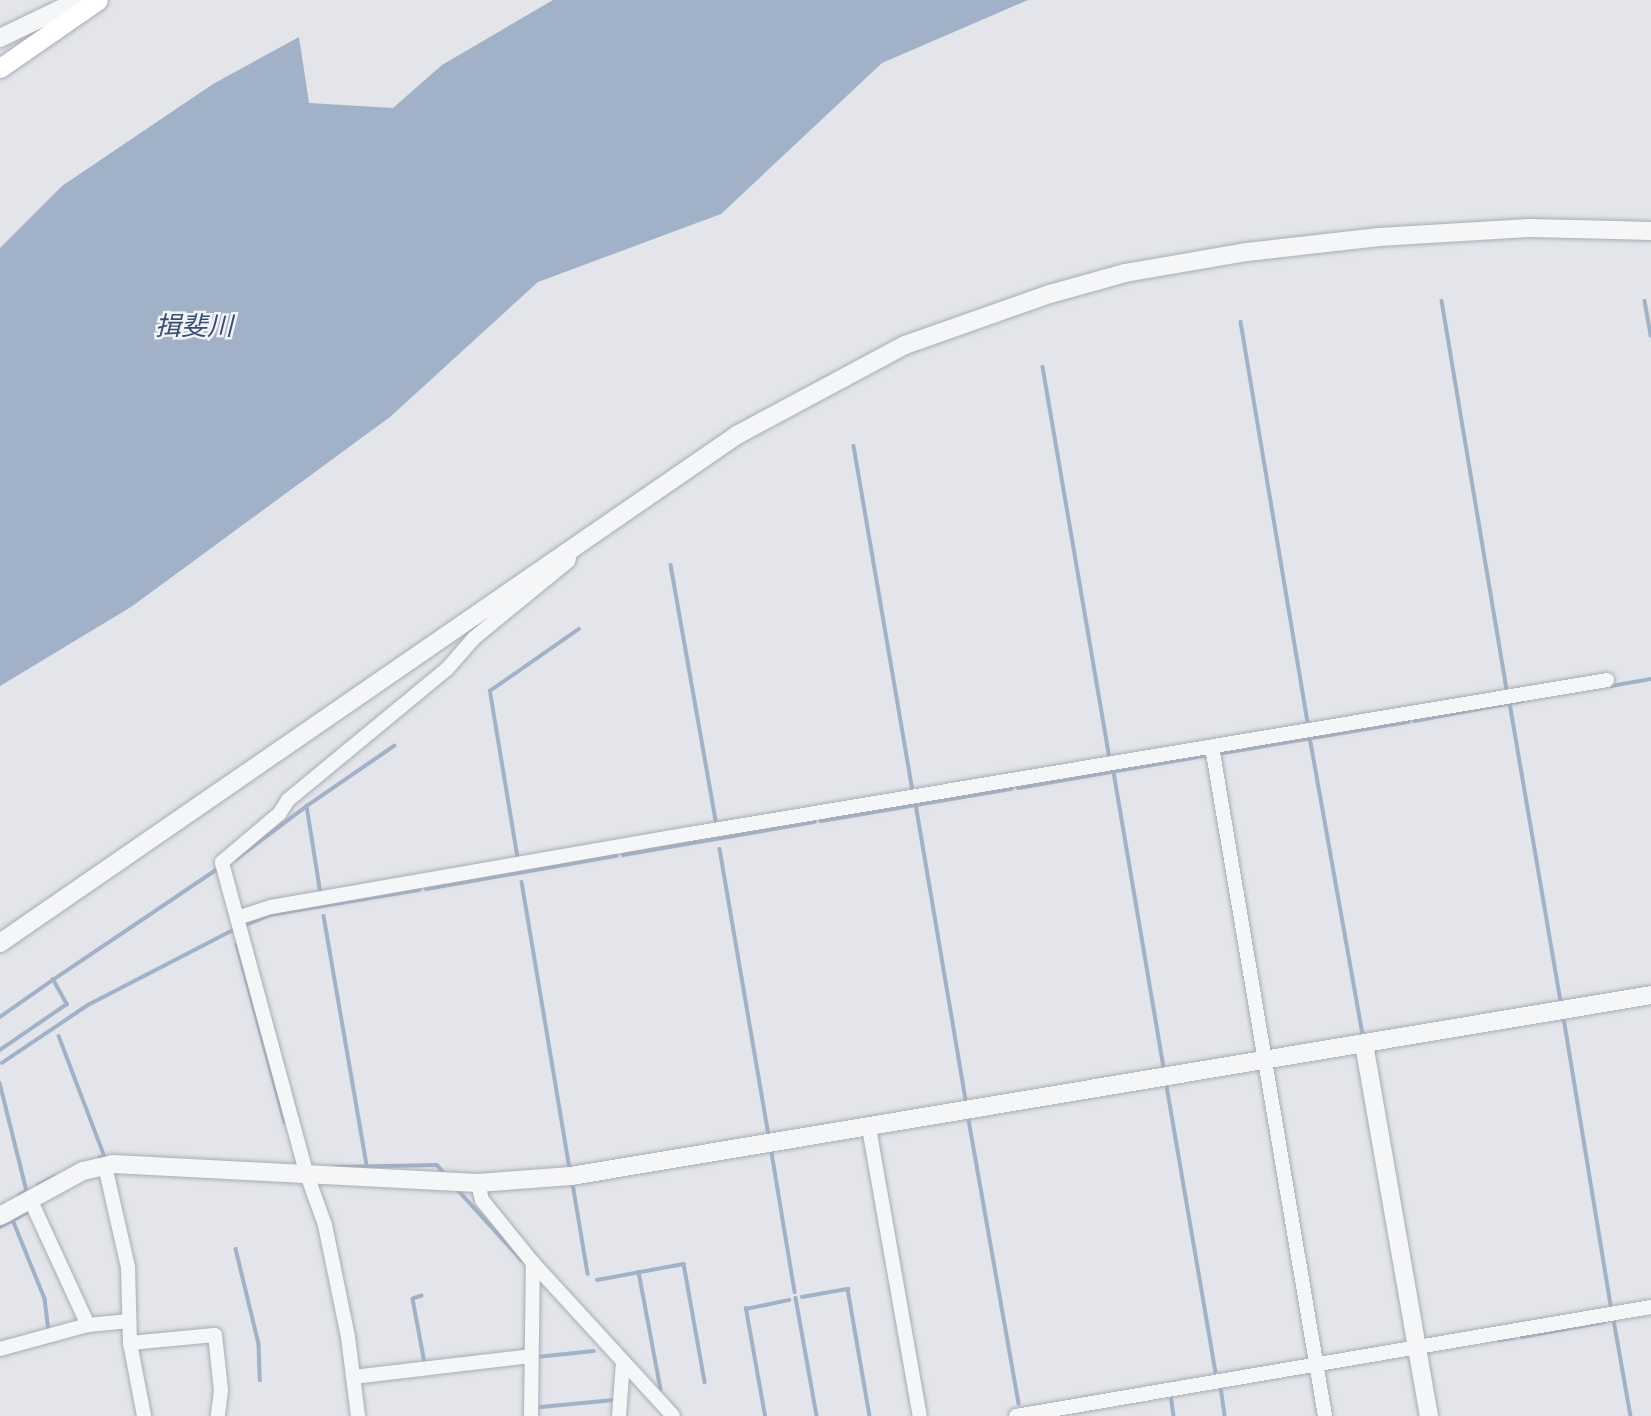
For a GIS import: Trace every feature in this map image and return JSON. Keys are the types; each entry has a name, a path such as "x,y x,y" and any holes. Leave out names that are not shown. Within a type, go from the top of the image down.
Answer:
{"main road":[{"path":"0,68 98,0"}],"street":[{"path":"0,38 79,0"},
{"path":"0,943 737,435 841,375 940,331 1050,293 1125,273 1379,237 1529,228 1651,231"},
{"path":"358,1416 325,1224 306,1172 222,862 568,561 572,549"},
{"path":"237,918 271,907 1607,680"},
{"path":"1212,747 1325,1416"},
{"path":"0,1216 83,1171 105,1166 306,1172 478,1183 571,1177 1651,995"},
{"path":"1364,1044 1429,1416"},
{"path":"869,1128 920,1416"},
{"path":"105,1166 128,1267 130,1343 144,1416"},
{"path":"478,1183 482,1200 533,1263 673,1416"},
{"path":"30,1199 88,1325"},
{"path":"531,1416 533,1263"},
{"path":"1016,1416 1651,1307"},
{"path":"0,1349 88,1325 129,1321"},
{"path":"130,1343 215,1335 221,1390 218,1416"},
{"path":"353,1377 531,1356"},
{"path":"619,1416 623,1361"}],"water":[{"name":"揖斐川","path":"553,0 1028,0 882,63 721,214 538,282 390,417 131,607 0,686 0,248 62,186 213,84 299,37 309,103 393,108 442,65"}],"waterway":[{"path":"1442,301 1507,690"},
{"path":"1645,301 1651,335"},
{"path":"1241,322 1308,724"},
{"path":"1043,367 1110,757"},
{"path":"854,446 913,790"},
{"path":"671,565 717,825"},
{"path":"518,861 490,691 579,629"},
{"path":"1611,686 1651,679"},
{"path":"1414,721 1522,701"},
{"path":"1510,703 1561,1000"},
{"path":"1217,754 1408,722"},
{"path":"1310,737 1363,1034"},
{"path":"307,806 394,746"},
{"path":"1018,788 1210,755"},
{"path":"1114,772 1164,1069"},
{"path":"821,821 1011,789"},
{"path":"916,804 966,1101"},
{"path":"235,860 307,806 321,894"},
{"path":"623,855 814,822"},
{"path":"720,849 769,1137"},
{"path":"426,889 616,856"},
{"path":"67,1005 53,980 216,870"},
{"path":"522,882 570,1168"},
{"path":"246,925 269,915 419,890"},
{"path":"324,916 367,1166"},
{"path":"2,1063 88,1005 235,929"},
{"path":"237,944 285,1122"},
{"path":"0,1017 53,980"},
{"path":"0,1050 67,1004"},
{"path":"1564,1018 1611,1305"},
{"path":"59,1036 105,1157 100,1158"},
{"path":"0,1083 27,1191 19,1196"},
{"path":"1167,1086 1216,1372"},
{"path":"969,1120 1019,1404"},
{"path":"772,1153 795,1292"},
{"path":"335,1167 437,1165 446,1175"},
{"path":"38,1185 54,1177"},
{"path":"573,1184 588,1274"},
{"path":"458,1190 522,1260"},
{"path":"13,1220 30,1211"},
{"path":"0,1227 13,1220 45,1299 49,1330"},
{"path":"236,1249 259,1344 260,1380"},
{"path":"597,1280 684,1264 705,1382"},
{"path":"639,1272 661,1389"},
{"path":"802,1297 848,1289 870,1416"},
{"path":"422,1296 413,1299 425,1363"},
{"path":"796,1298 817,1416"},
{"path":"765,1416 746,1309 789,1300"},
{"path":"1614,1320 1631,1416"},
{"path":"1522,1337 1604,1322"},
{"path":"1499,1340 1514,1338"},
{"path":"537,1357 594,1351"},
{"path":"1221,1387 1225,1416"},
{"path":"1171,1395 1174,1416"},
{"path":"541,1407 614,1400"}]}
